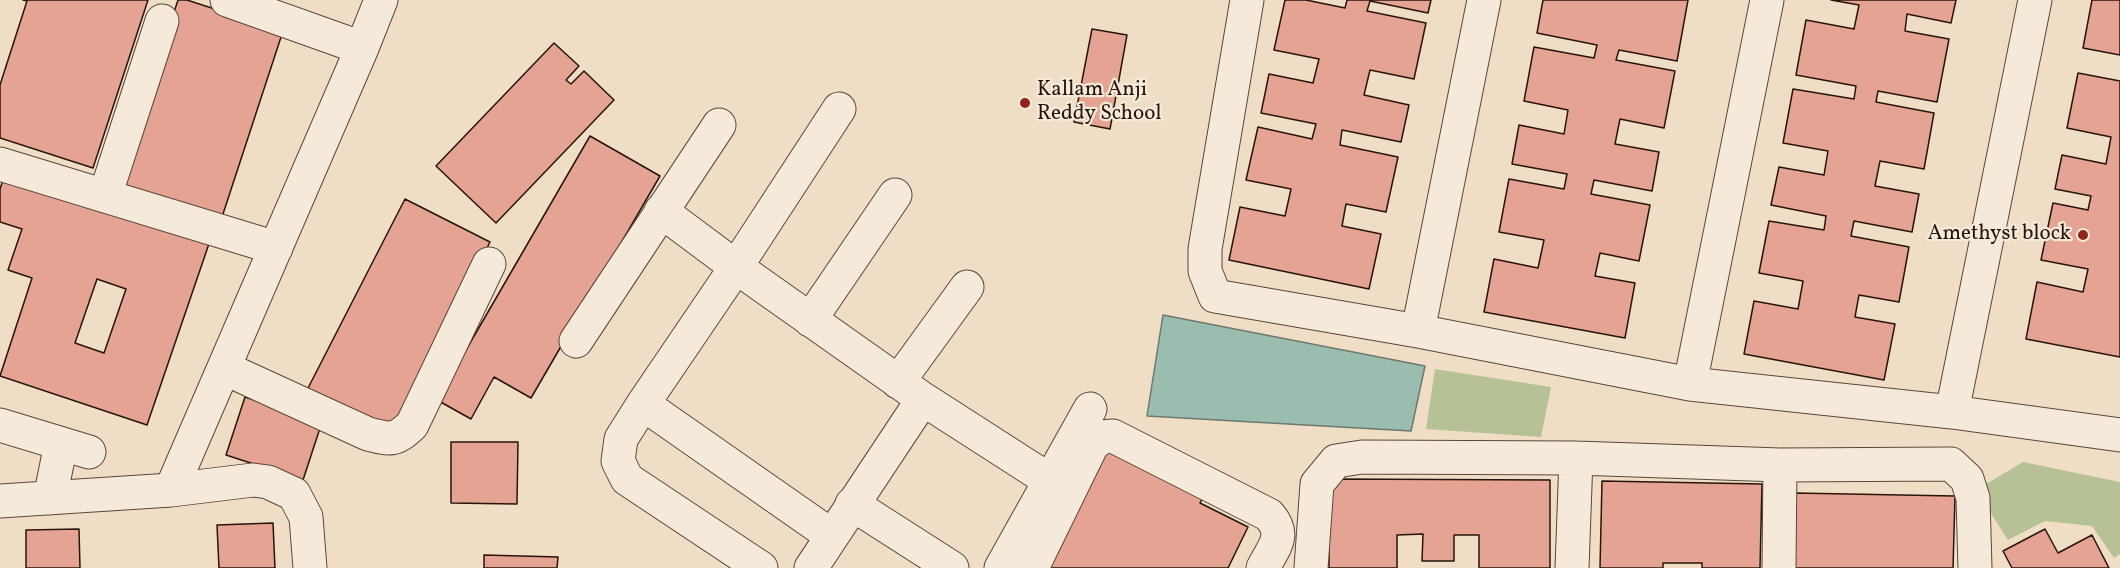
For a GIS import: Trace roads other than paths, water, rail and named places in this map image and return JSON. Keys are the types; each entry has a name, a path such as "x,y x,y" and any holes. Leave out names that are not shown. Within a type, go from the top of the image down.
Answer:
{"street":[{"path":"171,490 371,26 227,0"},
{"path":"1247,0 1205,249 1205,271 1215,296 1418,331 1690,384 1952,412 2120,435"},
{"path":"1418,331 1484,0"},
{"path":"1690,384 1767,0"},
{"path":"1952,412 2035,0"},
{"path":"105,196 162,21"},
{"path":"761,568 627,479 618,461 621,439 839,109"},
{"path":"576,341 719,125"},
{"path":"0,164 276,248"},
{"path":"810,320 895,195"},
{"path":"660,211 910,390 1049,480"},
{"path":"224,368 368,434 389,439 400,435 412,425 489,264"},
{"path":"811,568 852,504 910,390 967,287"},
{"path":"643,404 832,536"},
{"path":"1001,568 1090,408"},
{"path":"0,424 75,448 50,498"},
{"path":"1032,568 1092,445 1102,437 1113,436 1269,515 1278,525 1279,536 1263,568"},
{"path":"1311,568 1317,484 1336,461 1362,457 1576,458 1780,465 1951,464 1967,478 1973,498 1975,568"},
{"path":"1572,568 1576,458"},
{"path":"1779,568 1780,465"},
{"path":"0,501 171,490 253,480 268,482 294,494 306,517 310,568"},
{"path":"852,504 952,568"}],"place":[{"name":"Kallam Anji Reddy School","path":"1025,103"},
{"name":"Amethyst block","path":"2083,235"}]}
